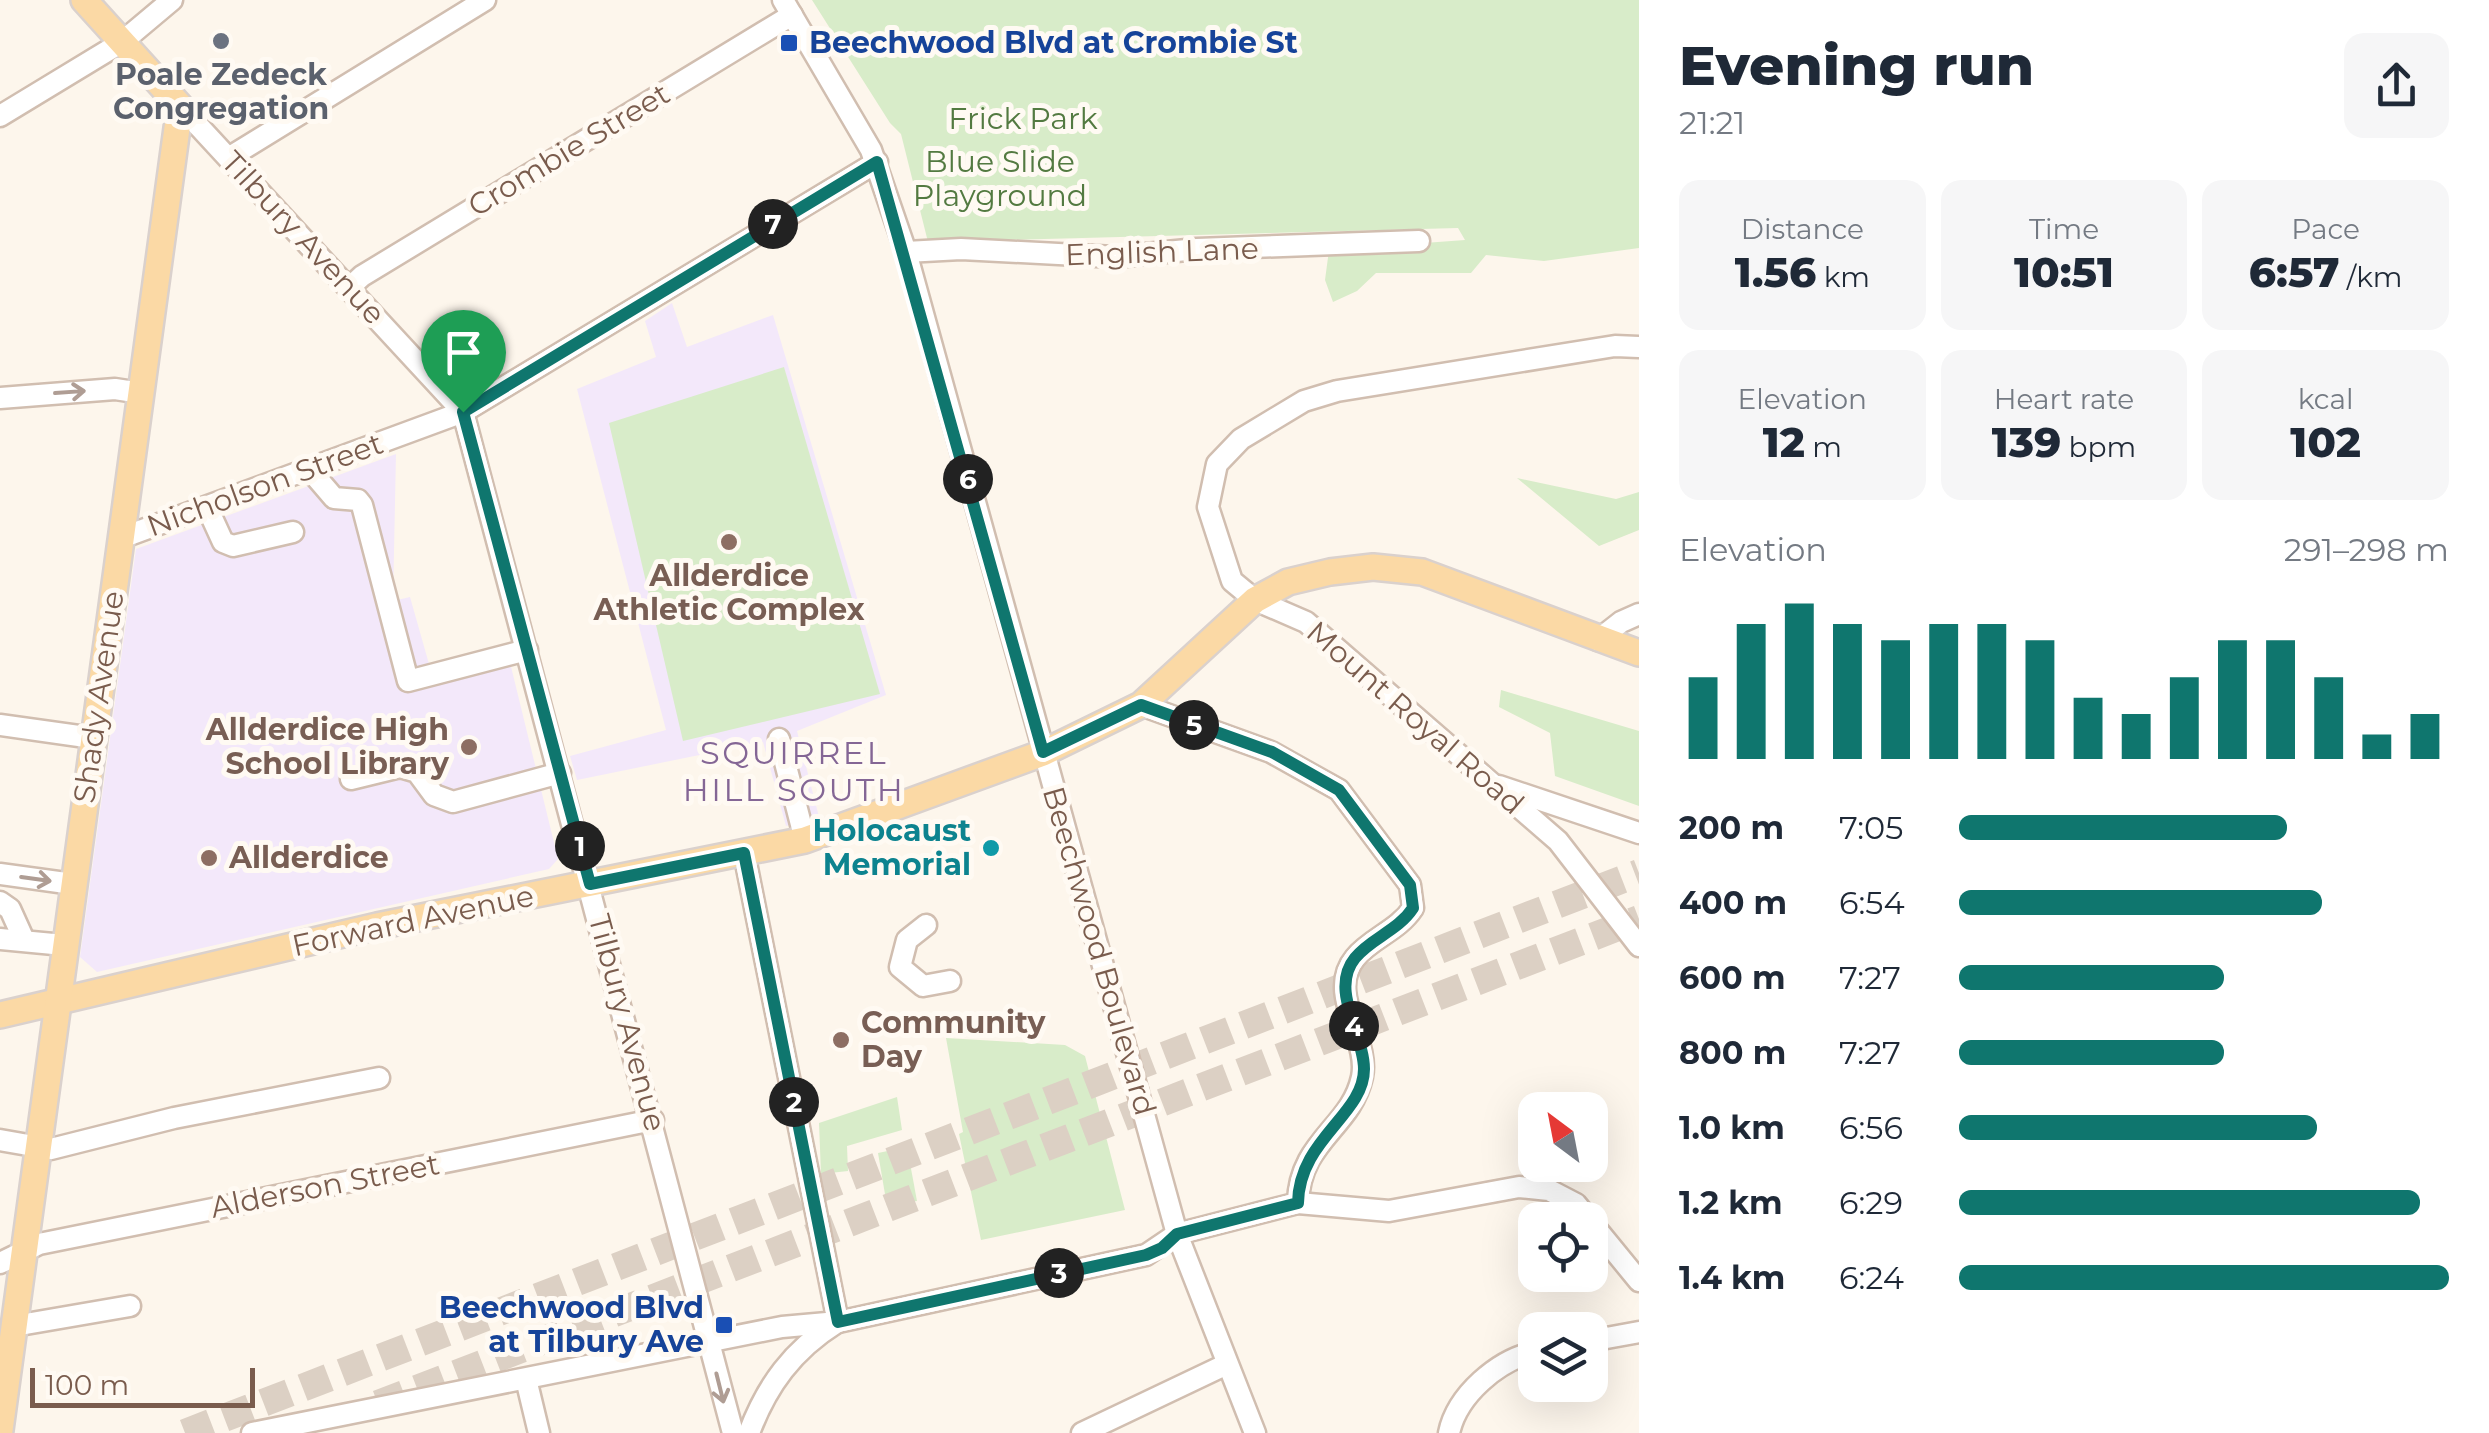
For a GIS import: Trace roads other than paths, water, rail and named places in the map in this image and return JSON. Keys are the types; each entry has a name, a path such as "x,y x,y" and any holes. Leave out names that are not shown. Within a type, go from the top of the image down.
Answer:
{"main road":[{"path":"84,0 180,106"},
{"name":"Shady Avenue","path":"1,1413 14,1326 12,1257 38,1143 180,106"},
{"name":"Forward Avenue","path":"0,1015 378,926 805,840 1043,752 1141,705 1255,600 1288,582 1330,572 1373,566 1422,572 1639,653"}],"street":[{"path":"0,116 122,42 172,0"},
{"path":"230,158 485,0"},
{"name":"Beechwood Boulevard","path":"788,7 877,162 906,252 1177,1234 1225,1365 1255,1433"},
{"name":"Crombie Street","path":"349,288 362,276 788,7"},
{"name":"Tilbury Avenue","path":"180,106 463,412 709,1343"},
{"name":"Nicholson Street","path":"120,538 463,412 877,162"},
{"name":"English Lane","path":"906,252 961,249 1115,258 1197,249 1419,241"},
{"name":"Mount Royal Road","path":"1639,346 1615,346 1336,391 1304,401 1241,440 1217,464 1208,506 1232,581 1255,600 1306,622 1558,840 1639,946"},
{"path":"0,398 115,389 141,393"},
{"path":"310,470 334,498 358,500 362,505 408,680 527,650"},
{"path":"207,507 223,542 233,546 293,532"},
{"path":"1598,640 1620,622 1639,614"},
{"path":"1141,705 1272,752 1339,790 1410,885 1413,908 1396,928 1355,958 1344,984 1364,1070 1359,1092 1304,1164 1298,1203"},
{"path":"0,725 93,738"},
{"path":"779,739 805,840"},
{"path":"350,780 400,767 417,772 434,796 453,802 560,773"},
{"path":"1488,782 1639,833"},
{"path":"744,853 838,1322"},
{"path":"0,874 73,884"},
{"path":"0,902 10,909 24,940"},
{"path":"926,925 907,940 900,967 922,986 950,981"},
{"path":"0,939 64,945"},
{"path":"0,1140 38,1143 51,1149 71,1146 174,1118 379,1078"},
{"name":"Alderson Street","path":"12,1257 39,1244 653,1120"},
{"path":"252,1433 782,1327 838,1322 1146,1255 1162,1248 1177,1234 1298,1203 1389,1212 1519,1187 1549,1190 1576,1204 1639,1281"},
{"path":"14,1326 130,1306"},
{"path":"750,1433 776,1376 795,1354 838,1322"},
{"path":"1608,1338 1639,1332"},
{"path":"709,1343 733,1433"},
{"path":"1449,1433 1452,1420 1480,1380 1518,1361"},
{"path":"1082,1433 1225,1365"},
{"path":"526,1379 539,1433"}],"tunnel":[{"path":"185,1433 1639,873"},
{"path":"378,1404 1639,919"}],"place":[{"name":"Poale Zedeck Congregation","path":"221,41"},
{"name":"Beechwood Blvd at Crombie St","path":"789,43"},
{"name":"Allderdice Athletic Complex","path":"729,542"},
{"name":"Allderdice High School Library","path":"469,747"},
{"name":"Holocaust Memorial","path":"991,848"},
{"name":"Allderdice","path":"209,858"},
{"name":"Community Day","path":"841,1040"},
{"name":"Beechwood Blvd at Tilbury Ave","path":"724,1325"}],"district":[{"name":"SQUIRREL HILL SOUTH","path":"794,772"}],"park label":[{"name":"Frick Park","path":"1023,119"},
{"name":"Blue Slide Playground","path":"1000,179"}]}
